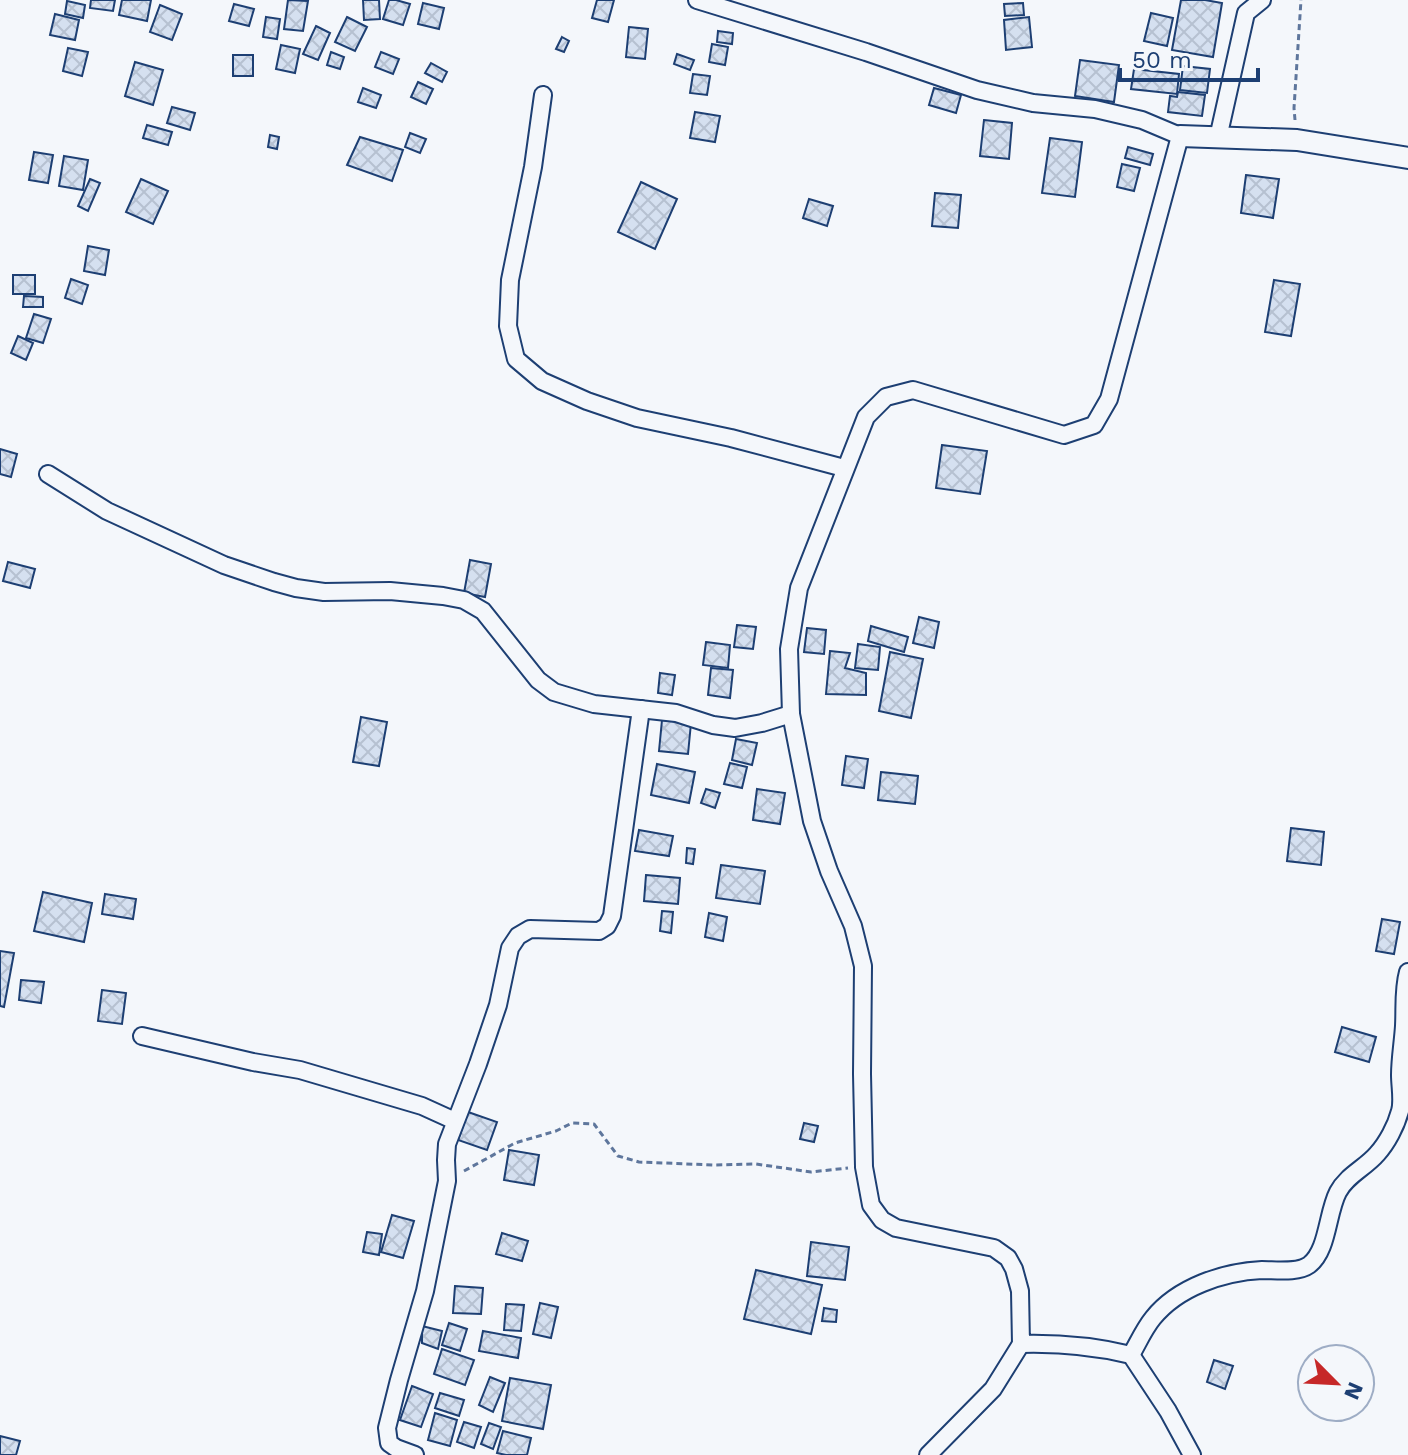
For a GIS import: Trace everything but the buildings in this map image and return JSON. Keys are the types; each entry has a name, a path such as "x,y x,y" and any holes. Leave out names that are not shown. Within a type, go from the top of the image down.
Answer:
{"street":[{"path":"697,0 977,90 1033,103 1095,109 1142,120 1180,136 1297,140 1408,158"},
{"path":"1218,138 1244,6 1262,0"},
{"path":"543,95 533,167 510,280 508,326 516,359 542,381 637,418 731,438 844,468"},
{"path":"928,1455 993,1389 1021,1344 1020,1291 1008,1258 994,1248 896,1228 882,1220 871,1205 864,1167 863,966 853,926 812,821 791,714 789,649 799,588 866,417 886,397 913,390 1064,435 1094,425 1109,399 1180,136"},
{"path":"48,474 107,511 224,565 274,582 324,592 390,591 464,600 483,611 538,680 554,692 594,704 676,713 713,725 735,728 791,714"},
{"path":"415,1455 389,1443 387,1428 425,1291 447,1181 447,1144 498,1005 510,948 518,936 530,929 599,931 607,926 612,916 641,709"},
{"path":"1131,1355 1154,1317 1170,1302 1198,1285 1247,1271 1307,1267 1317,1257 1326,1237 1329,1214 1338,1192 1347,1179 1377,1155 1401,1109 1404,986 1408,972"},
{"path":"142,1036 300,1070 422,1106 455,1121"},
{"path":"1389,1137 1408,1133"},
{"path":"1021,1344 1098,1347 1131,1355 1168,1411 1192,1455"}],"path":[{"path":"1297,140 1294,108 1301,0"},
{"path":"447,1181 515,1143 572,1123 594,1124 618,1156 639,1162 756,1164 811,1172 864,1167"}]}
